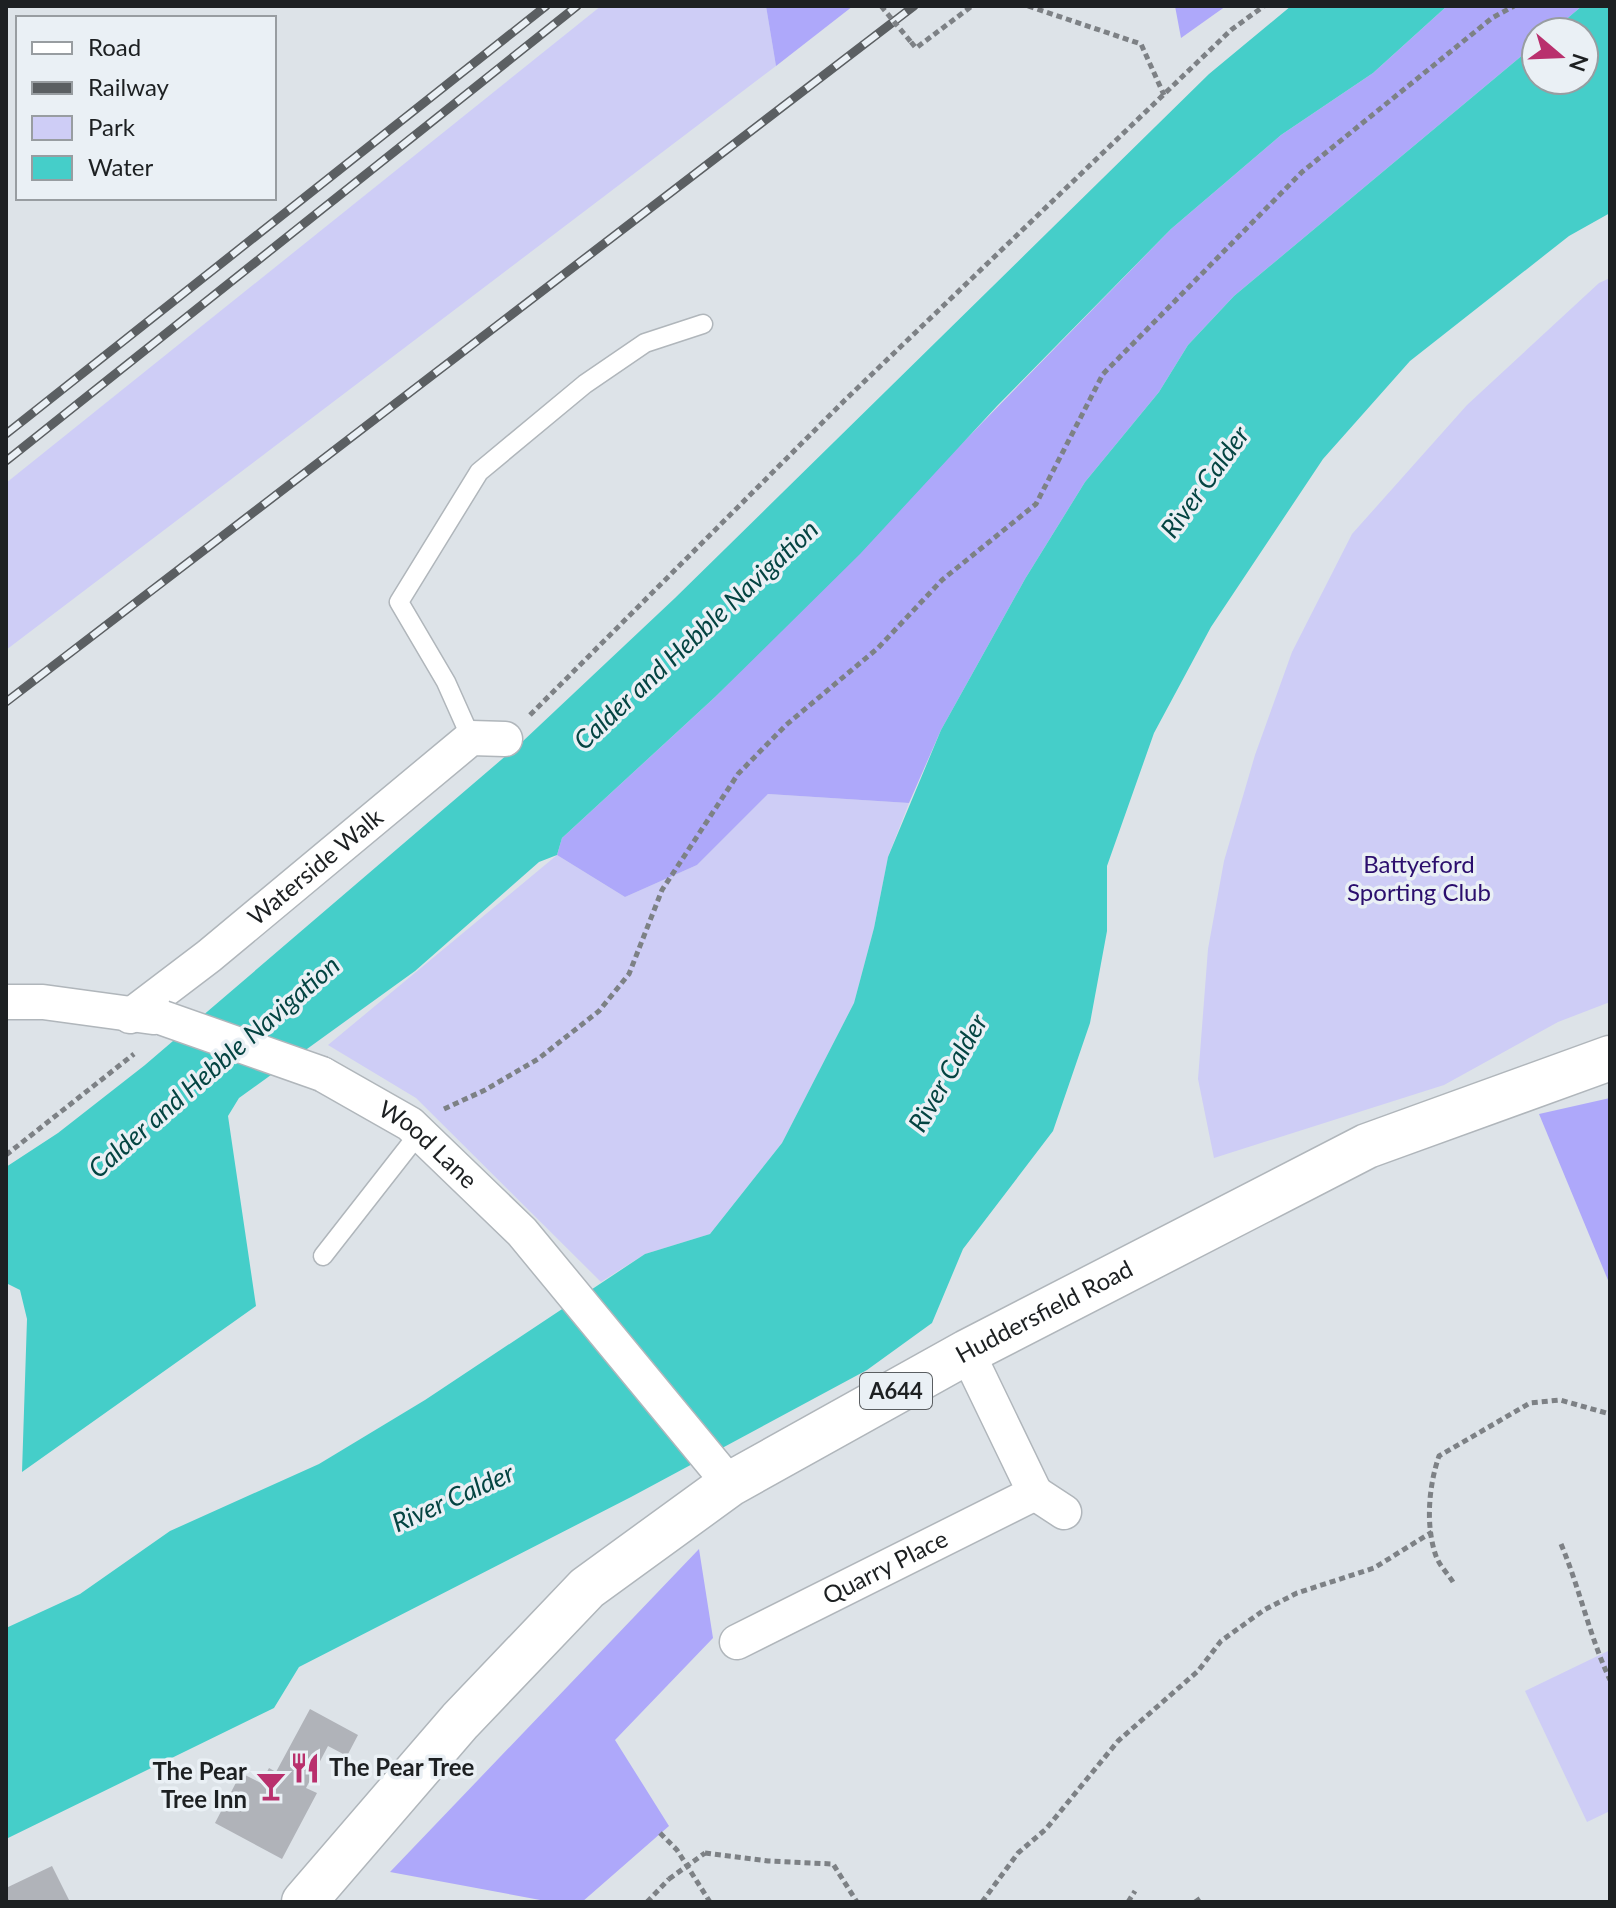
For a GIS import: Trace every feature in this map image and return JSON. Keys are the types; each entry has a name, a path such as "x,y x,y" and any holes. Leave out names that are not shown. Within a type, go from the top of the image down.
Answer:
{"highway":[{"name":"Huddersfield Road","path":"304,1902 460,1721 587,1588 719,1471 967,1352 1367,1146 1610,1058"}],"street":[{"path":"471,738 505,739"},
{"name":"Waterside Walk","path":"146,1017 209,956 471,738"},
{"name":"Wood Lane","path":"6,1002 43,1002 146,1017 322,1074 415,1128 522,1232 719,1471"},
{"path":"967,1352 1035,1493 1064,1512"},
{"name":"Quarry Place","path":"737,1642 1035,1493"}],"lane":[{"path":"471,738 446,682 399,602 420,564 479,472 527,429 645,343 703,324"},
{"path":"323,1256 415,1128"}],"path":[{"path":"881,6 916,48 972,6"},
{"path":"1028,6 1141,44 1164,95"},
{"path":"505,739 758,486 1231,30 1264,6"},
{"path":"415,1128 538,1059 599,1011 629,974 662,890 738,774 786,725 878,648 942,580 1036,504 1103,374 1302,172 1492,18 1514,6"},
{"path":"6,1155 143,1047"},
{"path":"1453,1582 1436,1556 1429,1510 1433,1474 1439,1456 1530,1403 1560,1400 1610,1414"},
{"path":"982,1902 1018,1853 1046,1829 1118,1741 1198,1671 1221,1641 1264,1610 1297,1593 1374,1568 1432,1532"},
{"path":"1561,1544 1572,1570 1586,1626 1610,1680"},
{"path":"660,1833 677,1850 710,1902"},
{"path":"647,1902 669,1879 705,1853 768,1861 833,1864 857,1902"},
{"path":"1128,1902 1135,1891"}],"green space":[{"path":"601,6 766,6 776,66 6,650 6,483"},
{"name":"Battyeford Sporting Club","path":"1610,278 1610,1002 1558,1022 1444,1085 1214,1158 1198,1079 1208,949 1224,861 1255,755 1292,652 1352,534 1467,405 1599,283"},
{"path":"768,794 909,803 888,857 874,928 854,1003 782,1143 710,1234 645,1254 601,1282 416,1098 328,1045 557,855 625,897 697,865"},
{"path":"1610,1650 1610,1811 1587,1822 1525,1691"}],"shaded area":[{"path":"766,6 853,6 776,66"},
{"path":"1175,6 1226,6 1181,38"},
{"path":"1447,6 1582,6 1570,16 1520,16 1520,57 1234,296 1188,345 1159,392 1085,482 1025,579 941,730 909,803 768,794 697,865 625,897 557,855 562,838 714,698 1171,229 1281,135 1373,73"},
{"path":"1610,1098 1610,1285 1539,1114"},
{"path":"699,1549 713,1638 615,1740 669,1826 582,1902 551,1902 390,1872"}],"water":[{"name":"Calder and Hebble Navigation","path":"1291,6 1447,6 1373,73 1281,135 1171,229 997,406 860,554 714,698 562,838 557,855 539,862 415,971 239,1098 228,1116 256,1306 22,1472 27,1319 20,1290 6,1283 6,1167 58,1133 145,1065 522,742 675,598 1209,74"},
{"name":"River Calder","path":"1582,6 1610,6 1610,213 1569,236 1410,361 1323,459 1211,627 1154,733 1107,866 1107,931 1090,1023 1053,1131 963,1249 932,1323 867,1370 631,1497 299,1667 274,1708 6,1839 6,1628 80,1594 170,1531 319,1464 425,1400 645,1254 710,1234 782,1143 854,1003 874,928 888,857 941,730 1025,579 1085,482 1159,392 1188,345 1234,296 1520,57 1520,96 1600,96 1600,16 1570,16"}],"building":[{"name":"The Pear Tree Inn","path":"310,1709 358,1735 347,1756 328,1746 306,1788 317,1793 282,1859 215,1823 241,1773 261,1783 269,1768 276,1772"},
{"path":"52,1866 70,1902 6,1902 6,1888"}],"railway":[{"path":"6,434 546,6"},
{"path":"6,461 577,6"},
{"path":"6,702 914,6"}],"place":[{"name":"The Pear Tree","path":"305,1768"},
{"name":"The Pear Tree Inn","path":"271,1786"}]}
